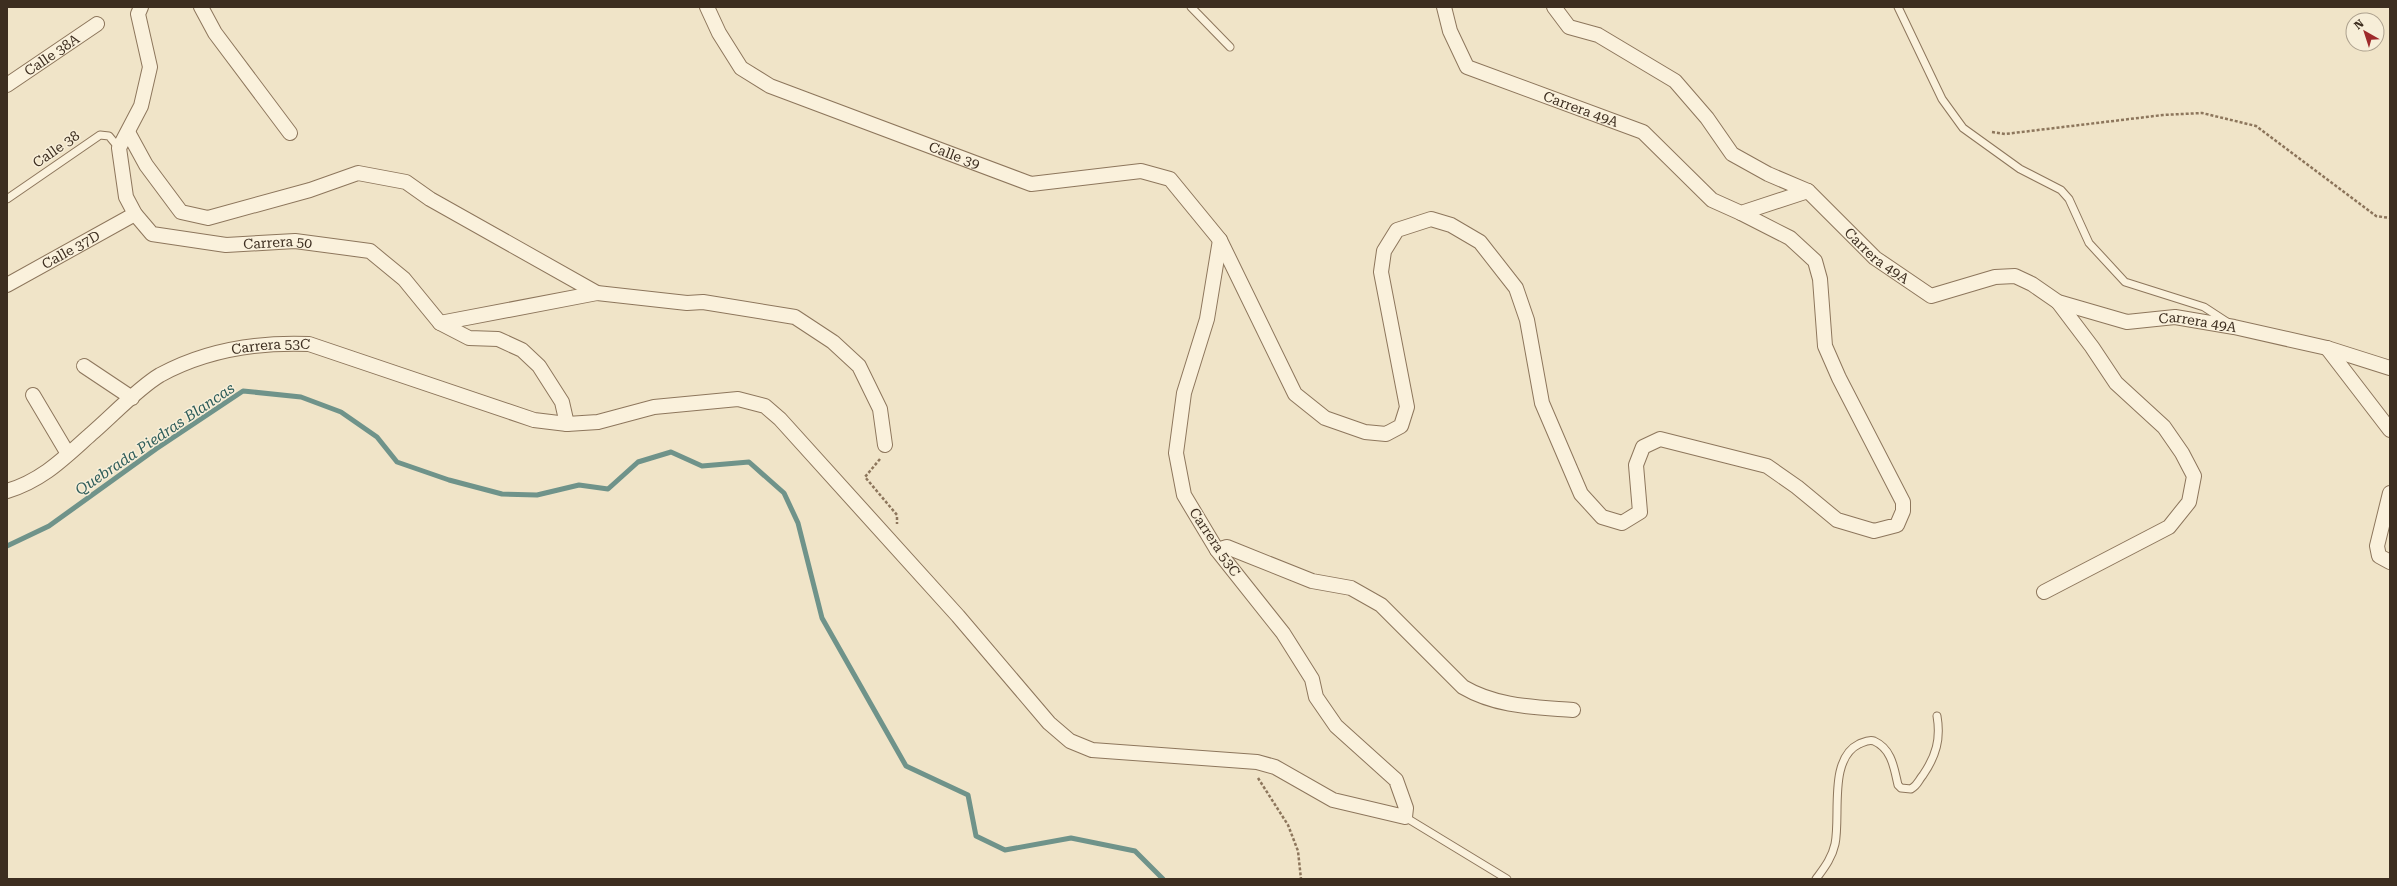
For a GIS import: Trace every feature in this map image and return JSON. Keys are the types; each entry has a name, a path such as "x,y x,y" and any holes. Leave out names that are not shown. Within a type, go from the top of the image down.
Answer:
{"street":[{"path":"120,148 141,106 150,67 138,14 141,7"},
{"path":"201,7 215,33 290,133"},
{"name":"Calle 39","path":"707,7 719,32 741,68 770,86 1030,184 1141,171 1170,179 1220,240 1295,394 1325,418 1365,432 1386,434 1401,426 1407,407 1381,272 1384,251 1397,230 1431,219 1451,225 1480,242 1516,288 1527,320 1542,403 1581,494 1602,517 1622,523 1640,512 1636,465 1643,447 1660,438 1767,466 1797,487 1837,520 1874,531 1897,525 1903,511 1902,502 1838,378 1825,346 1820,279 1815,261 1790,238 1741,213"},
{"name":"Carrera 49A","path":"1444,7 1450,31 1467,67 1643,132 1712,200 1741,213"},
{"path":"1554,7 1569,27 1598,35 1674,81 1707,118 1732,154 1768,174 1808,191"},
{"name":"Calle 38A","path":"7,85 97,24"},
{"path":"128,132 146,165 181,212 208,218 310,190 358,173 406,182 430,199 597,293"},
{"name":"Carrera 50","path":"120,148 126,197 136,214 152,234 226,245 295,241 370,251 404,279 440,323 469,338 498,339 522,350 539,366 562,402 567,424"},
{"path":"1741,213 1808,191"},
{"name":"Carrera 49A","path":"1808,191 1875,258 1931,296 1995,277 2015,276 2032,284 2058,302 2127,322 2175,317 2234,327 2327,348 2390,368"},
{"name":"Calle 37D","path":"7,285 136,214"},
{"name":"Carrera 53C","path":"7,491 29,484 68,454 159,376 196,359 230,350 273,343 309,344 534,420 567,424 598,422 654,407 738,398 765,406 780,418 958,616 1049,723 1070,741 1092,750 1257,762 1275,766 1334,800 1406,816 1406,808 1396,780 1336,726 1316,697 1312,679 1283,633 1217,550 1184,495 1176,453 1184,393 1207,319 1220,240"},
{"path":"440,323 597,293 687,303 703,302 796,317 833,342 859,366 880,409 885,445"},
{"path":"2044,592 2169,527 2189,502 2194,476 2182,453 2164,427 2116,383 2092,347 2058,302"},
{"path":"2327,348 2390,430"},
{"path":"84,366 132,398"},
{"path":"33,394 68,454"},
{"path":"2390,493 2377,546 2379,556 2390,562"},
{"path":"1217,550 1227,547 1312,581 1351,588 1381,605 1463,687 1476,694 1501,703 1573,710"}],"lane":[{"path":"1191,7 1230,46"},
{"path":"1898,7 1942,99 1963,128 2020,169 2061,190 2069,199 2089,243 2125,282 2204,307 2234,327"},
{"name":"Calle 38","path":"7,199 100,135 109,136 120,148"},
{"path":"1816,879 1826,865 1835,844 1838,792 1843,760 1863,742 1870,740 1876,742 1890,755 1898,785 1906,789 1911,789 1919,782 1934,757 1939,737 1937,716"},
{"path":"1406,816 1507,879"}],"path":[{"path":"1963,128 2005,134 2163,115 2202,113 2256,126 2376,216 2390,218"},
{"path":"885,445 877,464 865,478 897,515 895,546"},
{"path":"1257,762 1258,779 1288,825 1298,851 1301,879"}],"waterway":[{"name":"Quebrada Piedras Blancas","path":"7,546 49,526 156,449 243,391 301,397 341,412 377,437 397,462 449,480 502,494 537,495 579,485 608,489 638,462 671,452 702,466 749,462 784,493 798,523 822,618 906,766 968,795 976,836 1005,850 1071,838 1135,851 1163,879"}]}
